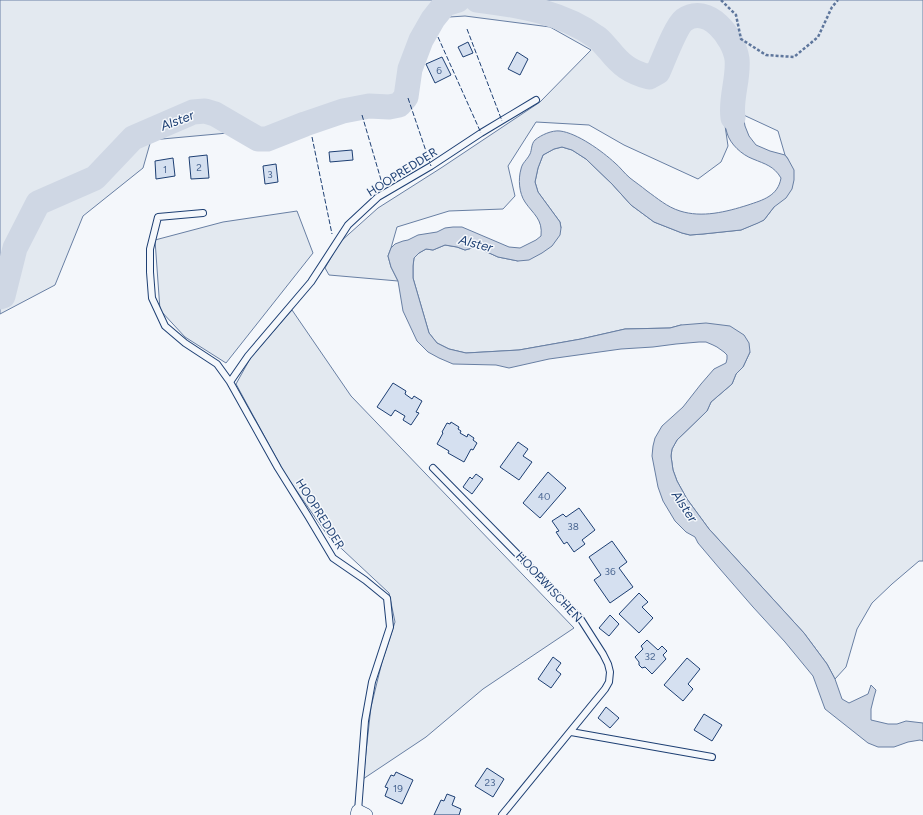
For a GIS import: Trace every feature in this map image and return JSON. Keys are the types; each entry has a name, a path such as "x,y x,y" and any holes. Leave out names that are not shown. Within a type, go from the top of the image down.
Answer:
{"lane":[{"name":"HOOPREDDER","path":"230,382 248,356 311,282 348,224 378,197 431,166 481,133 536,100"},
{"name":"HOOPREDDER","path":"203,213 158,217 150,249 150,272 152,298 165,326 217,364 230,382 278,468 333,558 365,580 387,598 390,627 372,682 365,721 360,814"},
{"name":"HOOPWISCHEN","path":"433,468 580,618 603,654 610,672 605,689 502,815"},
{"path":"571,732 712,756"}],"path":[{"path":"721,0 736,15 741,39 766,55 794,57 818,37 832,8 838,0"}],"shaded area":[{"path":"0,0 923,0 923,561 919,561 872,603 857,629 846,667 835,679 827,664 804,633 709,529 687,499 673,470 671,456 672,449 677,440 707,411 711,402 732,384 736,374 743,367 750,352 681,325 670,328 625,329 581,339 519,350 466,353 449,349 437,343 429,333 413,278 414,258 419,253 426,249 433,250 445,245 465,250 476,247 498,257 518,261 561,228 560,222 538,192 535,182 543,155 554,149 562,147 572,150 586,159 631,205 654,222 690,235 703,234 741,230 764,220 774,207 788,159 785,155 778,131 722,105 728,146 721,162 698,179 624,145 589,125 536,122 508,166 515,196 503,209 449,211 397,227 388,256 391,267 398,281 329,275 325,268 340,242 378,208 540,102 591,50 550,27 465,16 434,18 421,40 410,69 406,97 399,105 315,122 267,139 258,139 246,133 239,132 151,140 143,168 83,216 55,285 0,314"},
{"path":"297,211 313,253 226,363 185,337 160,310 155,240 223,222"},
{"path":"292,310 351,396 574,628 483,689 426,737 363,779 371,707 382,662 395,622 389,593 328,536 285,474 236,384 251,357"}],"water":[{"path":"736,84 745,126 749,136 756,145 785,155 794,170 792,189 786,198 774,207 764,220 741,230 690,235 682,233 654,222 631,205 586,159 572,150 562,147 554,149 543,155 535,182 538,192 560,222 560,235 552,246 529,260 518,261 498,257 476,247 465,250 445,245 433,250 426,249 414,258 413,278 429,333 437,343 449,349 466,353 519,350 581,339 625,329 670,328 681,325 706,323 730,326 744,335 749,343 750,352 743,367 736,374 732,384 711,402 707,411 677,440 672,449 671,456 673,470 677,481 687,499 709,529 804,633 827,664 835,679 842,699 849,703 868,694 871,685 876,690 871,709 871,720 888,724 897,724 906,721 923,723 923,741 908,742 894,747 878,747 868,743 825,709 813,676 720,569 698,543 695,537 686,532 675,521 663,501 658,487 652,456 655,438 662,426 683,407 714,369 726,363 727,355 724,352 706,342 699,342 621,349 549,359 509,368 496,365 453,364 428,352 417,341 403,311 398,281 391,267 388,256 391,248 395,244 418,235 437,232 445,228 453,227 462,227 509,247 520,248 541,236 539,221 521,194 520,177 523,163 530,154 535,140 550,132 567,132 589,143 610,158 630,178 647,191 666,205 680,211 697,214 714,213 748,205 769,196 777,189 781,178 772,168 741,152 731,141 726,130 722,105"}],"building":[{"path":"468,42 473,53 463,57 458,47"},
{"path":"517,52 528,59 520,75 508,69"},
{"path":"442,57 451,75 435,83 426,64"},
{"path":"352,150 353,160 330,162 329,152"},
{"path":"207,155 209,178 191,179 189,157"},
{"path":"173,158 175,176 156,179 155,161"},
{"path":"276,164 278,182 265,184 263,166"},
{"path":"393,383 406,391 405,394 412,399 414,396 422,401 416,412 419,413 411,425 403,420 405,416 395,410 391,416 377,407"},
{"path":"451,422 459,427 458,429 461,431 460,433 467,437 468,434 474,438 473,440 477,443 473,450 471,449 464,462 448,453 449,451 437,444 447,423 450,424"},
{"path":"518,442 528,449 523,456 532,462 519,480 500,467"},
{"path":"548,472 566,488 540,518 523,503"},
{"path":"476,474 483,479 472,494 463,487 470,477 472,479"},
{"path":"579,508 595,530 582,540 585,544 574,552 567,542 564,544 556,532 559,531 552,521 563,514 566,517"},
{"path":"612,541 627,562 619,568 633,587 610,603 594,580 601,575 589,557"},
{"path":"639,593 648,602 642,607 653,618 639,633 619,614"},
{"path":"610,615 619,624 609,636 599,628"},
{"path":"647,640 658,650 662,646 667,651 663,655 666,659 652,674 645,667 642,668 639,665 639,662 635,657 643,649 641,646"},
{"path":"553,657 561,663 556,670 561,674 551,688 538,679"},
{"path":"687,658 700,669 688,684 693,689 683,701 664,685"},
{"path":"606,707 619,718 610,728 598,718"},
{"path":"704,714 722,725 712,741 694,730"},
{"path":"487,768 504,779 493,797 475,786"},
{"path":"396,772 413,780 402,804 385,796 388,788 385,787 391,775 394,776"},
{"path":"447,794 455,797 452,805 461,809 459,815 434,815 441,800 444,801"}],"waterway":[{"name":"Alster","path":"0,297 3,296 15,248 38,203 95,178 133,138 193,112 205,111 215,114 258,139 267,139 343,111 369,106 389,107 399,105 406,97 410,69 421,40 433,19 445,4 458,0"},
{"name":"Alster","path":"477,0 524,7 569,21 598,38 626,67 636,73 649,77 658,72 674,36 684,20 693,16 702,16 711,19 725,33 731,42 737,59 737,74 732,111 733,118"}],"fence":[{"path":"467,29 502,121"},
{"path":"438,37 481,133"},
{"path":"408,98 431,166"},
{"path":"362,115 384,190"},
{"path":"312,137 332,234"}]}
